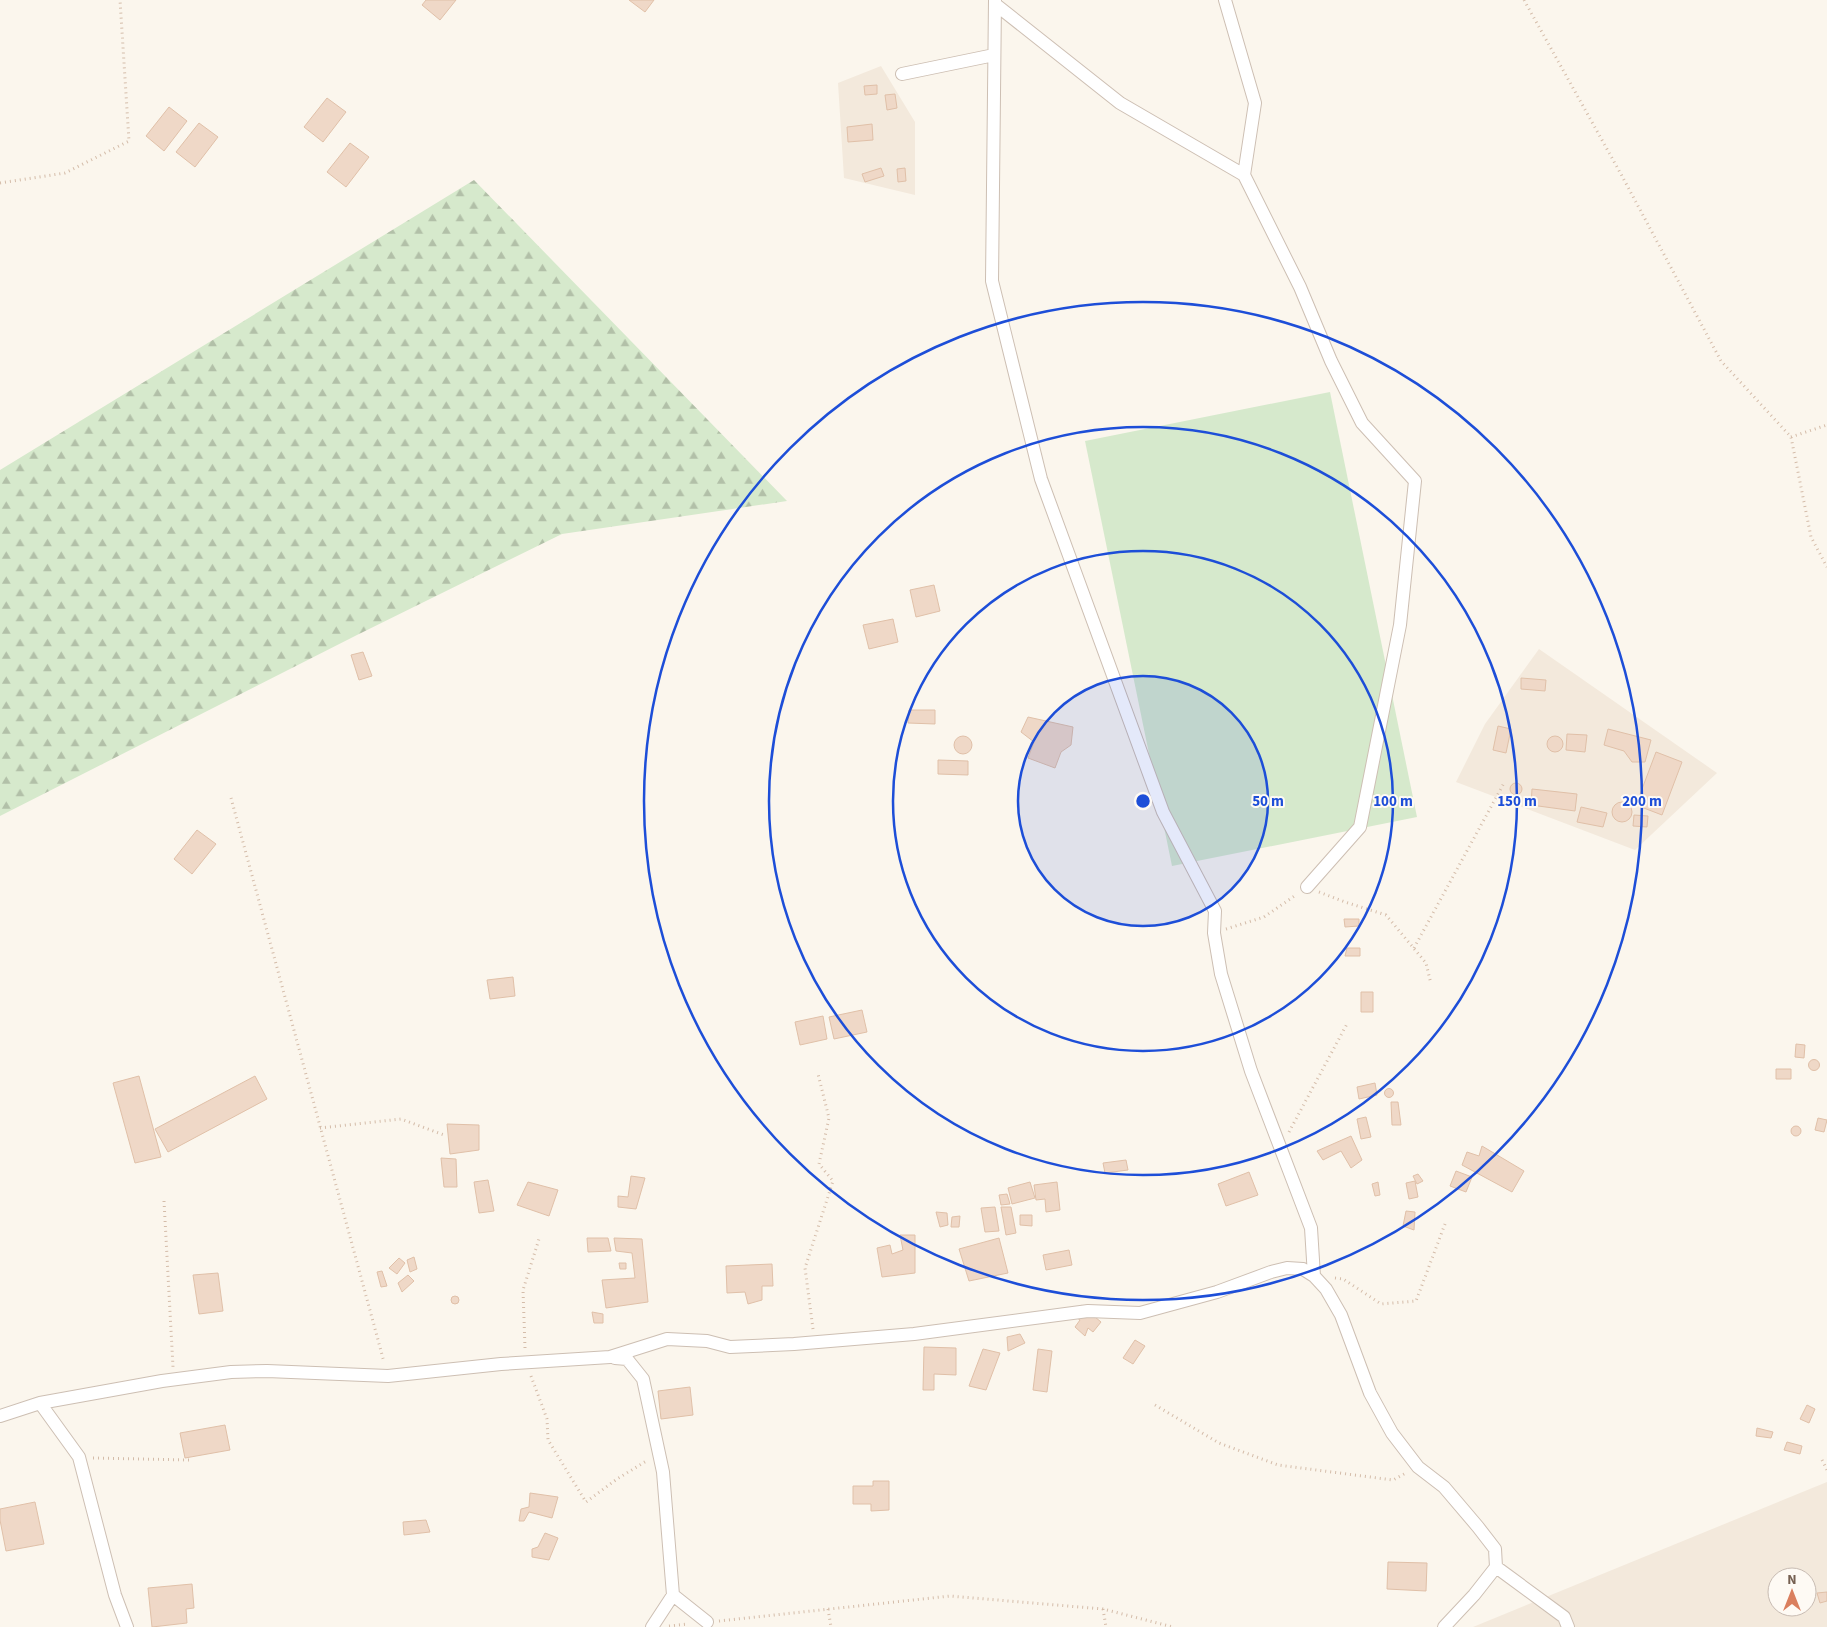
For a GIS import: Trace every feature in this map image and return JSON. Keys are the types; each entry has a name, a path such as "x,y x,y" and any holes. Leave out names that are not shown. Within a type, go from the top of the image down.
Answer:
{"street":[{"path":"1225,0 1255,103 1244,175"},
{"path":"995,2 1120,103 1244,175 1300,287 1331,361 1362,423 1415,481 1400,625 1360,827 1307,887"},
{"path":"995,2 992,281 1036,460 1041,479 1163,812 1215,911 1214,934 1222,974 1251,1071 1311,1228 1314,1276"},
{"path":"902,74 994,55"},
{"path":"610,1357 667,1339 707,1342 730,1347 914,1334 1088,1311 1140,1313 1217,1292 1271,1272 1287,1268 1302,1269 1314,1276 1326,1289 1341,1315 1370,1392 1392,1432 1418,1467 1444,1487 1495,1549 1496,1567 1474,1595 1444,1627"},
{"path":"0,1416 40,1403 231,1372 267,1371 388,1376 526,1362 610,1357 627,1359 643,1379 663,1472 673,1595 652,1627"},
{"path":"40,1403 79,1457 115,1595 127,1627"},
{"path":"1496,1567 1564,1617 1568,1627"},
{"path":"673,1595 707,1622"}],"path":[{"path":"0,183 65,173 129,141 120,0"},
{"path":"1524,0 1622,176 1720,361 1791,437 1811,536 1827,566"},
{"path":"1791,437 1827,426"},
{"path":"1414,948 1504,783"},
{"path":"230,798 388,1376"},
{"path":"1214,934 1264,918 1307,887 1386,915 1426,963 1431,984"},
{"path":"1281,1148 1348,1022"},
{"path":"815,1342 805,1268 833,1181 819,1164 829,1118 818,1074"},
{"path":"320,1128 401,1119 444,1135"},
{"path":"164,1201 173,1380"},
{"path":"1314,1276 1343,1278 1381,1304 1416,1301 1445,1224"},
{"path":"539,1239 523,1290 526,1362 547,1419 548,1440 586,1502 617,1479 659,1454"},
{"path":"1155,1405 1219,1443 1278,1465 1393,1480 1418,1467"},
{"path":"79,1457 189,1460"},
{"path":"1822,1460 1827,1470"},
{"path":"668,1626 950,1596 1103,1609 1173,1627"},
{"path":"828,1609 831,1627"},
{"path":"1103,1609 1106,1627"}],"shaded area":[{"path":"881,66 915,122 915,195 844,178 838,83"},
{"path":"1539,649 1717,773 1635,850 1456,782 1485,724"},
{"path":"1827,1482 1827,1627 1473,1627"}],"green space":[{"path":"474,180 787,501 562,534 357,635 0,816 0,470"},
{"path":"1330,392 1417,817 1172,866 1085,441"}],"building":[{"path":"426,0 456,0 440,20 422,5"},
{"path":"629,0 654,0 645,12"},
{"path":"877,85 877,94 865,95 864,86"},
{"path":"895,94 897,108 887,110 885,95"},
{"path":"327,98 346,112 323,142 304,127"},
{"path":"169,107 187,121 164,151 146,136"},
{"path":"199,123 218,137 195,167 176,152"},
{"path":"872,124 873,140 848,142 847,127"},
{"path":"350,143 369,157 346,187 327,172"},
{"path":"881,168 884,176 865,182 862,174"},
{"path":"905,168 906,181 898,182 897,169"},
{"path":"934,585 940,611 916,617 910,590"},
{"path":"893,619 898,642 869,649 863,625"},
{"path":"363,652 372,676 359,680 351,655"},
{"path":"1521,678 1546,680 1545,691 1521,689"},
{"path":"909,710 935,710 935,724 908,723"},
{"path":"1028,717 1073,727 1071,745 1061,752 1055,768 1028,758 1034,742 1021,732"},
{"path":"1498,726 1511,729 1506,753 1493,750"},
{"path":"1608,729 1651,740 1645,762 1632,762 1624,751 1604,745"},
{"path":"1567,734 1587,735 1585,752 1566,750"},
{"path":"963,736 969,739 972,745 969,751 963,754 957,751 954,745 957,739"},
{"path":"1552,736 1558,736 1563,741 1561,750 1552,752 1547,747 1547,741"},
{"path":"1656,752 1682,762 1662,815 1636,805"},
{"path":"938,760 968,761 968,775 938,774"},
{"path":"1514,783 1518,783 1522,789 1518,795 1514,795 1510,791 1510,787"},
{"path":"1532,789 1577,794 1575,811 1531,805"},
{"path":"1622,802 1629,805 1632,812 1629,819 1622,822 1615,819 1612,812 1615,805"},
{"path":"1581,807 1607,813 1603,827 1577,822"},
{"path":"1634,815 1648,816 1647,827 1633,826"},
{"path":"197,830 216,844 192,874 174,859"},
{"path":"1344,919 1359,919 1359,926 1345,927"},
{"path":"1347,948 1360,948 1360,956 1345,956"},
{"path":"513,977 515,996 490,999 487,980"},
{"path":"1361,992 1373,992 1373,1012 1361,1012"},
{"path":"862,1010 867,1032 834,1039 829,1017"},
{"path":"823,1016 827,1039 800,1045 795,1022"},
{"path":"1796,1044 1805,1045 1804,1058 1795,1057"},
{"path":"1814,1059 1820,1065 1814,1071 1808,1065"},
{"path":"1776,1069 1791,1069 1791,1079 1776,1079"},
{"path":"139,1076 161,1157 135,1163 113,1083"},
{"path":"255,1076 267,1099 168,1152 155,1129"},
{"path":"1375,1083 1377,1095 1359,1099 1357,1087"},
{"path":"1389,1088 1394,1093 1389,1098 1384,1093"},
{"path":"1391,1102 1398,1102 1401,1125 1392,1125"},
{"path":"1366,1117 1371,1137 1361,1139 1357,1119"},
{"path":"1818,1118 1827,1120 1824,1132 1815,1130"},
{"path":"447,1124 479,1125 479,1150 450,1154"},
{"path":"1794,1126 1798,1126 1801,1131 1800,1135 1794,1136 1791,1133 1791,1129"},
{"path":"1351,1136 1362,1160 1351,1168 1341,1151 1323,1160 1317,1151"},
{"path":"1482,1146 1524,1171 1512,1192 1462,1165 1467,1152 1479,1156"},
{"path":"441,1158 456,1159 457,1187 444,1187"},
{"path":"1126,1160 1128,1170 1105,1173 1103,1163"},
{"path":"1456,1171 1472,1177 1466,1192 1450,1186"},
{"path":"1249,1172 1258,1195 1226,1206 1218,1184"},
{"path":"1418,1174 1423,1181 1417,1184 1413,1176"},
{"path":"631,1176 645,1178 636,1209 618,1207 618,1196 628,1197"},
{"path":"488,1180 494,1211 479,1213 474,1182"},
{"path":"1415,1181 1418,1197 1409,1199 1406,1183"},
{"path":"528,1182 558,1190 549,1216 517,1205"},
{"path":"1030,1182 1035,1198 1012,1204 1008,1188"},
{"path":"1057,1182 1060,1210 1046,1212 1045,1199 1036,1200 1034,1185"},
{"path":"1378,1182 1380,1195 1375,1196 1372,1184"},
{"path":"1007,1194 1010,1204 1001,1205 999,1195"},
{"path":"995,1207 999,1231 985,1232 981,1208"},
{"path":"1001,1207 1011,1207 1016,1233 1006,1235"},
{"path":"1406,1211 1415,1212 1414,1230 1403,1226"},
{"path":"936,1212 947,1213 948,1225 940,1227"},
{"path":"1020,1215 1032,1215 1032,1226 1020,1225"},
{"path":"960,1216 959,1227 951,1227 952,1217"},
{"path":"900,1235 915,1235 915,1273 882,1277 877,1248 890,1245 892,1254 903,1250"},
{"path":"587,1238 608,1238 611,1251 588,1252"},
{"path":"614,1238 642,1239 648,1302 606,1308 602,1280 635,1278 632,1253 616,1251"},
{"path":"999,1238 1008,1273 969,1281 959,1249"},
{"path":"1069,1250 1072,1265 1046,1270 1043,1255"},
{"path":"414,1257 417,1269 410,1272 407,1260"},
{"path":"399,1258 405,1263 397,1274 389,1268"},
{"path":"619,1263 626,1263 626,1269 620,1269"},
{"path":"772,1264 773,1286 762,1286 762,1300 748,1304 745,1292 727,1293 726,1266"},
{"path":"382,1271 387,1286 381,1287 377,1272"},
{"path":"218,1273 223,1311 199,1314 193,1275"},
{"path":"408,1275 414,1281 402,1292 398,1283"},
{"path":"455,1296 459,1300 455,1304 451,1300"},
{"path":"1081,1305 1101,1322 1093,1332 1088,1328 1085,1336 1075,1327 1080,1320 1073,1315"},
{"path":"592,1312 603,1314 603,1323 594,1323"},
{"path":"1020,1334 1025,1343 1008,1351 1007,1337"},
{"path":"1135,1340 1145,1346 1133,1364 1123,1358"},
{"path":"924,1347 956,1348 956,1375 934,1374 934,1390 923,1390"},
{"path":"983,1349 1000,1353 986,1390 969,1386"},
{"path":"1038,1349 1052,1351 1047,1392 1033,1390"},
{"path":"690,1387 693,1415 661,1419 658,1391"},
{"path":"1807,1405 1815,1409 1809,1423 1800,1419"},
{"path":"225,1425 230,1450 185,1458 180,1433"},
{"path":"1757,1428 1773,1432 1771,1438 1756,1436"},
{"path":"1787,1442 1802,1446 1800,1454 1784,1450"},
{"path":"873,1481 889,1481 889,1510 871,1511 871,1504 853,1504 853,1486 873,1486"},
{"path":"530,1493 558,1497 552,1518 529,1512 524,1521 519,1521 521,1509 529,1507"},
{"path":"35,1502 44,1544 6,1551 0,1520 0,1509"},
{"path":"426,1520 430,1532 404,1535 403,1522"},
{"path":"545,1533 558,1538 549,1560 532,1557 532,1549 538,1547"},
{"path":"1388,1562 1427,1563 1426,1591 1387,1589"},
{"path":"192,1584 194,1608 186,1609 187,1623 152,1627 148,1588"},
{"path":"1827,1592 1827,1601 1820,1603 1817,1593"}]}
